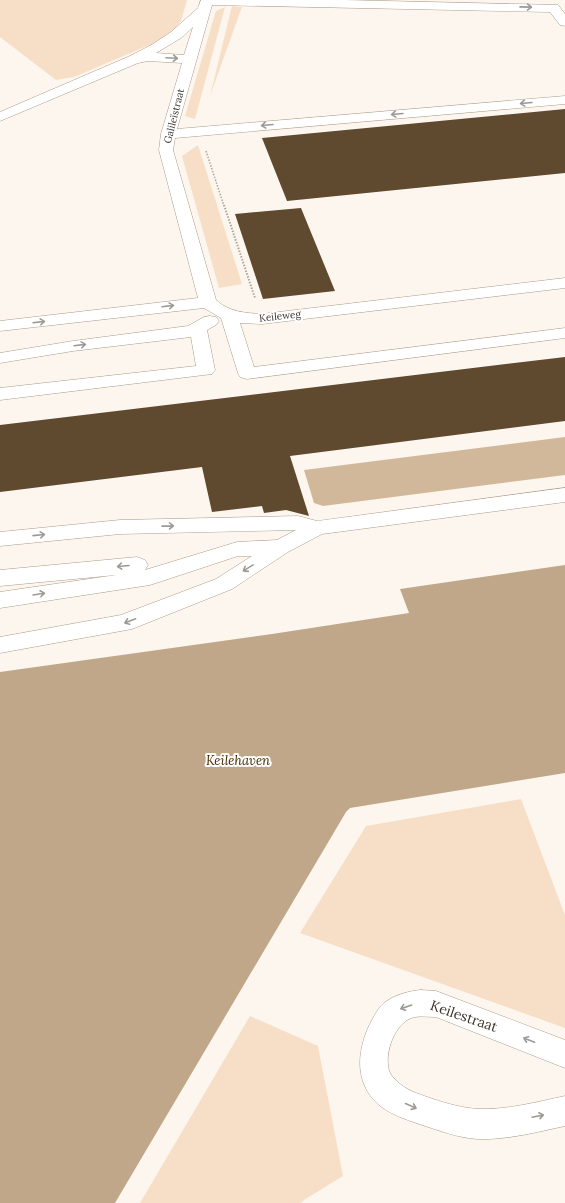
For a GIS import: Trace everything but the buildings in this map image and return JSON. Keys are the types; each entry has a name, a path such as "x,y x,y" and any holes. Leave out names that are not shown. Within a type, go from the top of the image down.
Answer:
{"street":[{"path":"0,117 157,48 176,35 206,3 554,8 565,22"},
{"name":"Galileïstraat","path":"206,3 168,134 166,150 208,302"},
{"path":"157,48 179,46 191,54"},
{"path":"135,58 191,54"},
{"path":"168,134 565,100"},
{"name":"Keileweg","path":"208,302 213,308 226,314 251,319 262,319 565,283"},
{"path":"0,326 208,302"},
{"path":"0,358 73,346 177,334 198,329 226,314 247,374 565,333"},
{"path":"0,394 206,370 198,329"},
{"path":"0,645 124,623 224,584 281,547 317,528 565,494"},
{"path":"0,539 120,527 298,523 317,528"},
{"path":"0,578 161,562 233,536 252,524"},
{"path":"0,600 150,577 237,548 281,547"},
{"name":"Keilestraat","path":"565,1054 436,1004 424,1003 397,1010 388,1020 379,1035 374,1050 373,1065 376,1078 386,1090 399,1100 414,1108 444,1117 477,1124 510,1122 565,1111"}],"path":[{"path":"205,145 262,319"}],"shaded area":[{"path":"0,0 187,0 181,21 176,28 154,43 74,77 56,80 0,37"},
{"path":"232,6 242,7 210,96"},
{"path":"225,7 195,119 185,116 216,11"},
{"path":"198,145 242,284 219,288 182,156"},
{"path":"565,437 565,475 323,506 314,503 304,470"},
{"path":"521,799 565,915 565,1028 300,933 366,826"},
{"path":"250,1016 318,1046 343,1176 301,1203 140,1203"}],"water":[{"name":"Keilehaven","path":"565,565 565,773 350,808 346,812 115,1203 0,1203 0,672 272,634 409,613 400,589"}]}
